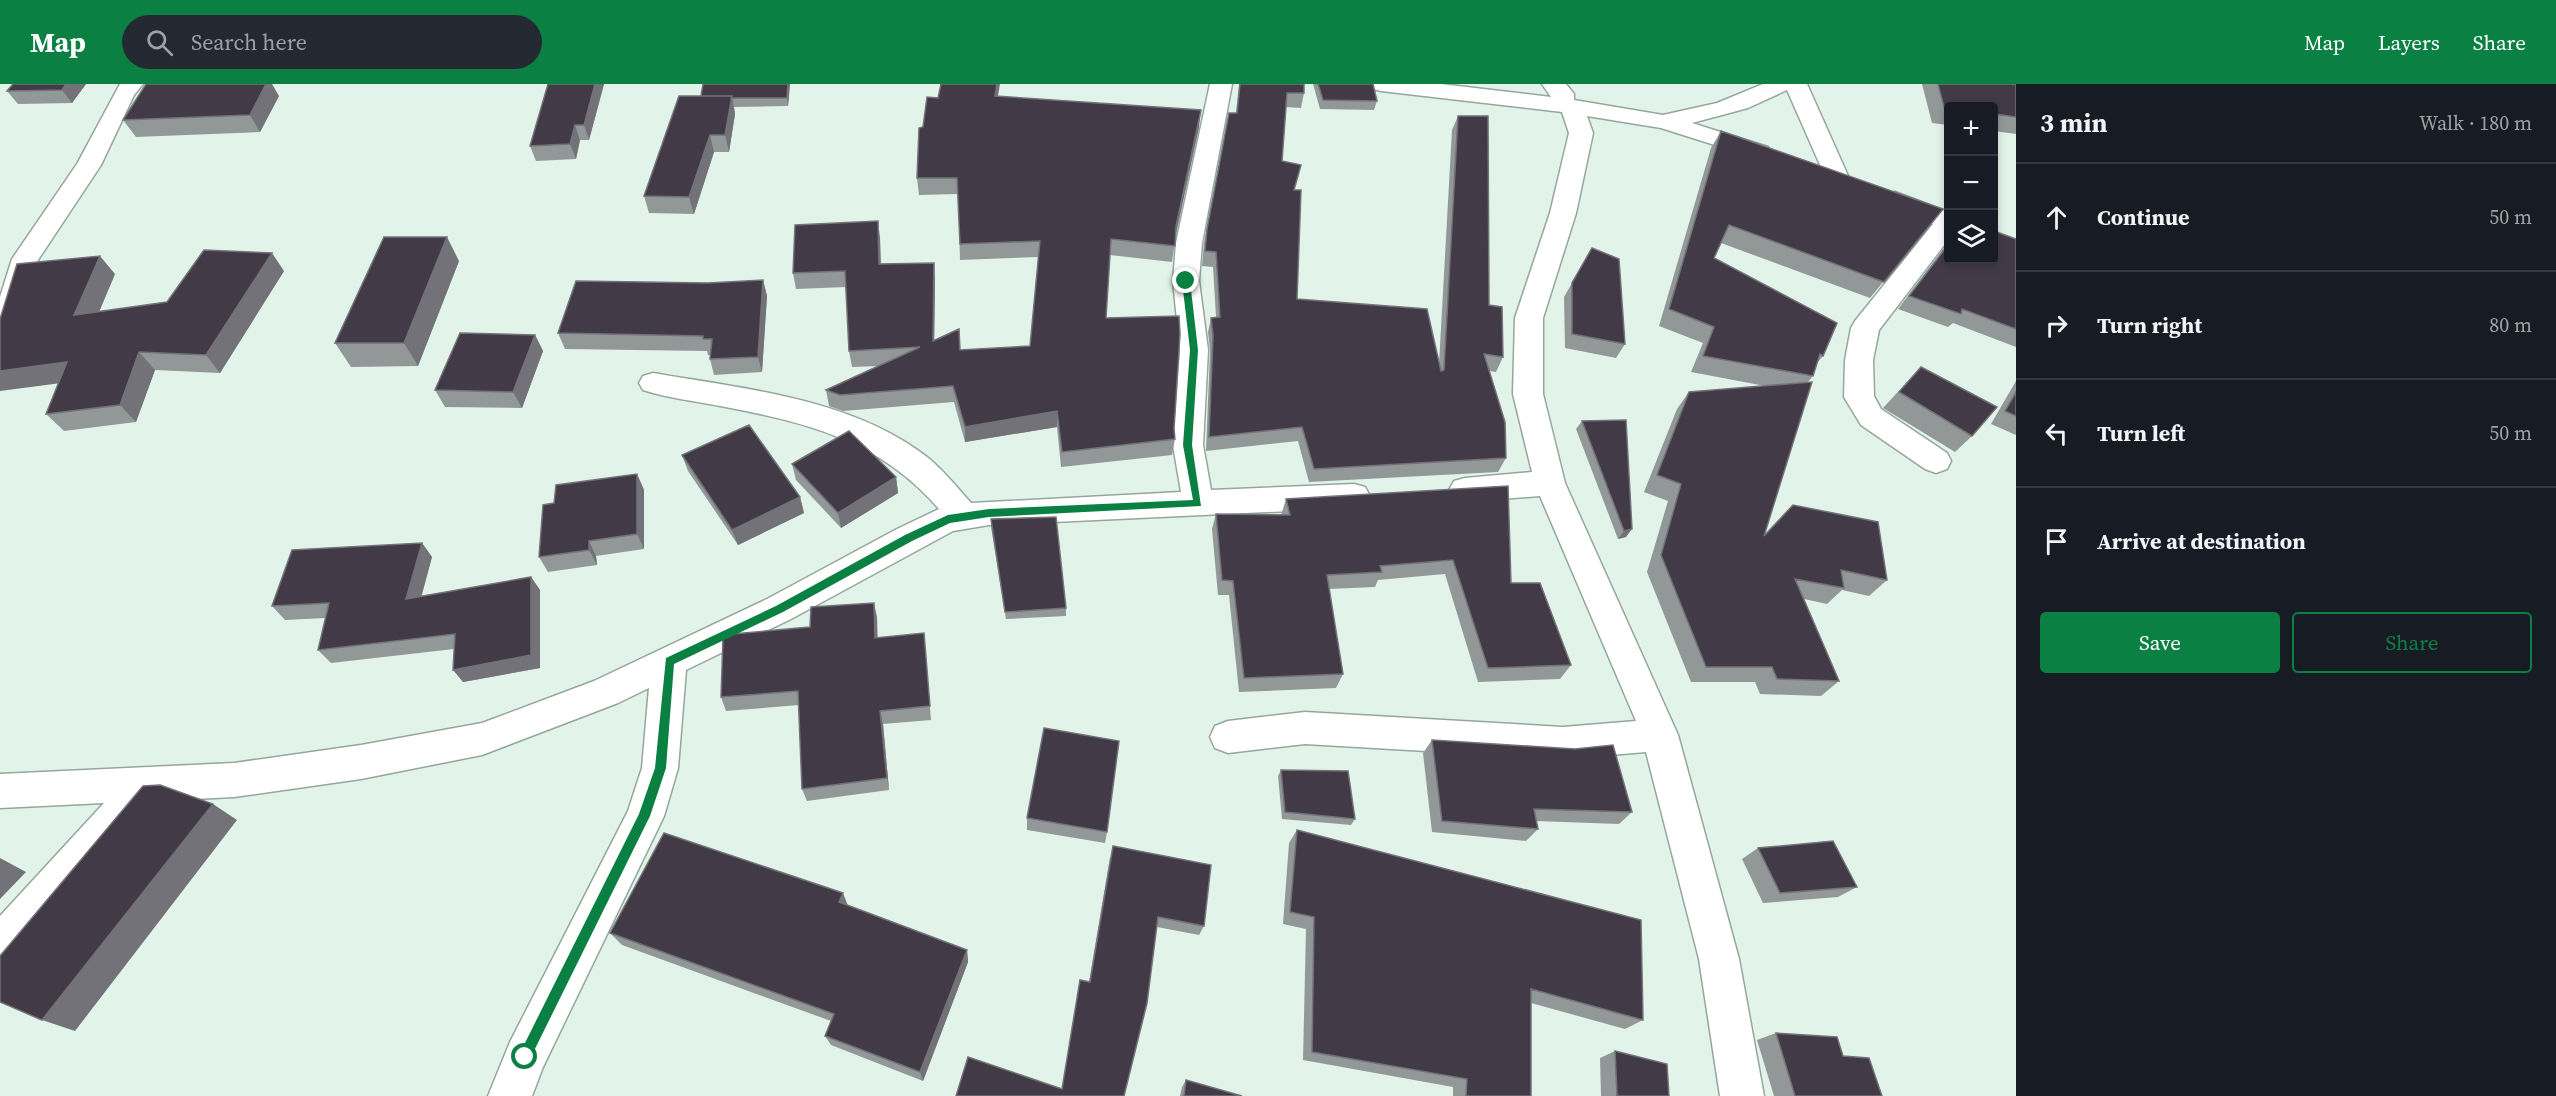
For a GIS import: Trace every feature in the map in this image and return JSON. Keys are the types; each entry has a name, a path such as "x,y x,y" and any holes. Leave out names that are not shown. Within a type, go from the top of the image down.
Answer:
{"street":[{"path":"0,342 25,260 89,165 124,93 132,84"},
{"path":"1198,503 1188,445 1194,350 1186,281 1189,243 1213,114 1221,84"},
{"path":"1381,84 1562,98 1665,122 1856,185 1944,220"},
{"path":"1665,122 1720,110 1766,93 1780,84"},
{"path":"1796,84 1856,185"},
{"path":"1562,98 1581,133 1563,213 1529,318 1528,394 1550,483 1660,735 1719,959 1742,1096"},
{"path":"1936,461 1870,417 1859,397 1859,360 1865,328 1944,227"},
{"path":"653,383 784,408 856,431 914,464 966,517"},
{"path":"1431,492 1550,483"},
{"path":"0,791 144,786 245,779 361,762 482,739 606,692 779,609 908,538 948,519 989,513 1385,494"},
{"path":"510,1096 525,1057 645,816 660,768 669,661"},
{"path":"1228,737 1305,728 1563,743 1660,735"},
{"path":"0,946 144,786"}],"building":[{"path":"13,84 66,84 62,90 7,91"},
{"path":"146,84 266,84 250,115 123,120"},
{"path":"548,84 595,84 584,125 575,125 570,144 530,146"},
{"path":"703,84 788,84 787,98 701,96"},
{"path":"941,84 997,84 995,96 1201,110 1176,226 1175,246 1111,239 1106,318 1179,316 1175,439 1062,452 1057,411 965,427 953,386 840,395 826,390 920,347 849,351 845,271 793,273 795,225 878,221 879,264 934,263 933,341 959,329 960,350 1030,346 1040,241 960,244 957,178 917,178 919,128 923,127 927,97 938,98"},
{"path":"1240,84 1304,84 1304,93 1287,93 1282,161 1301,165 1294,190 1301,190 1297,299 1427,309 1441,371 1444,370 1458,116 1488,116 1489,305 1502,307 1503,357 1484,354 1505,422 1506,458 1314,469 1302,427 1209,437 1213,336 1211,318 1220,317 1216,252 1205,251 1229,113 1237,113"},
{"path":"1318,84 1373,84 1377,101 1323,100"},
{"path":"1938,84 2016,84 2016,117 1998,115 1998,102 1944,102 1944,107"},
{"path":"679,96 732,96 725,135 710,135 689,197 644,196"},
{"path":"1721,131 1943,209 1884,282 1729,225 1714,258 1837,323 1823,356 1820,354 1813,376 1703,356 1714,327 1669,309"},
{"path":"1998,232 2016,239 2016,329 1962,309 1961,314 1909,296 1944,250 1944,264 1998,264"},
{"path":"384,237 447,237 404,343 335,343"},
{"path":"1592,248 1619,259 1625,344 1572,334 1572,283"},
{"path":"204,250 272,253 206,355 139,352 120,405 46,414 67,362 0,371 0,319 17,264 100,256 74,315 167,302"},
{"path":"763,280 758,357 710,359 712,339 703,339 703,336 558,333 576,281 708,283"},
{"path":"460,333 535,335 513,392 435,390"},
{"path":"1921,367 1997,407 1972,436 1899,392"},
{"path":"1812,382 1764,536 1793,505 1878,522 1887,580 1841,570 1844,588 1795,579 1839,681 1777,679 1772,667 1706,667 1661,555 1681,484 1657,475 1689,392"},
{"path":"2016,392 2016,416 2005,411"},
{"path":"1626,420 1632,529 1624,531 1582,421"},
{"path":"749,425 800,497 732,530 682,455"},
{"path":"849,431 896,477 838,513 792,464"},
{"path":"637,474 637,534 589,541 589,550 539,557 543,505 554,503 556,485"},
{"path":"1508,486 1511,583 1540,583 1571,665 1488,668 1453,560 1380,566 1382,572 1327,575 1343,674 1244,678 1233,581 1222,580 1216,514 1290,515 1286,499"},
{"path":"1056,517 1066,608 1005,612 991,519"},
{"path":"422,543 406,599 531,577 531,655 453,670 455,634 318,650 329,603 272,606 292,550"},
{"path":"874,603 875,638 924,633 930,706 880,711 887,778 802,789 798,691 721,697 723,638 732,634 810,627 811,607"},
{"path":"1044,728 1119,741 1107,832 1027,818"},
{"path":"1432,740 1575,749 1613,745 1632,812 1534,809 1538,829 1442,821"},
{"path":"1281,770 1348,771 1355,819 1285,812"},
{"path":"160,785 213,804 42,1020 0,1002 0,956 143,786"},
{"path":"1297,830 1641,920 1643,1020 1531,989 1531,1096 1466,1096 1467,1079 1312,1052 1314,917 1290,912"},
{"path":"664,833 843,893 839,902 967,950 920,1072 825,1036 834,1014 610,933"},
{"path":"1833,841 1857,887 1780,893 1758,848"},
{"path":"1113,846 1211,865 1204,926 1158,917 1147,1003 1124,1096 956,1096 968,1057 1062,1089 1080,980 1090,982"},
{"path":"1776,1033 1837,1037 1843,1056 1869,1058 1882,1096 1795,1096"},
{"path":"1615,1051 1667,1064 1669,1096 1617,1096"},
{"path":"1186,1080 1242,1096 1184,1096"}],"route":[{"path":"525,1057 645,816 660,768 669,661 779,609 908,538 948,519 989,513 1198,503 1188,445 1194,350 1186,281"}]}
